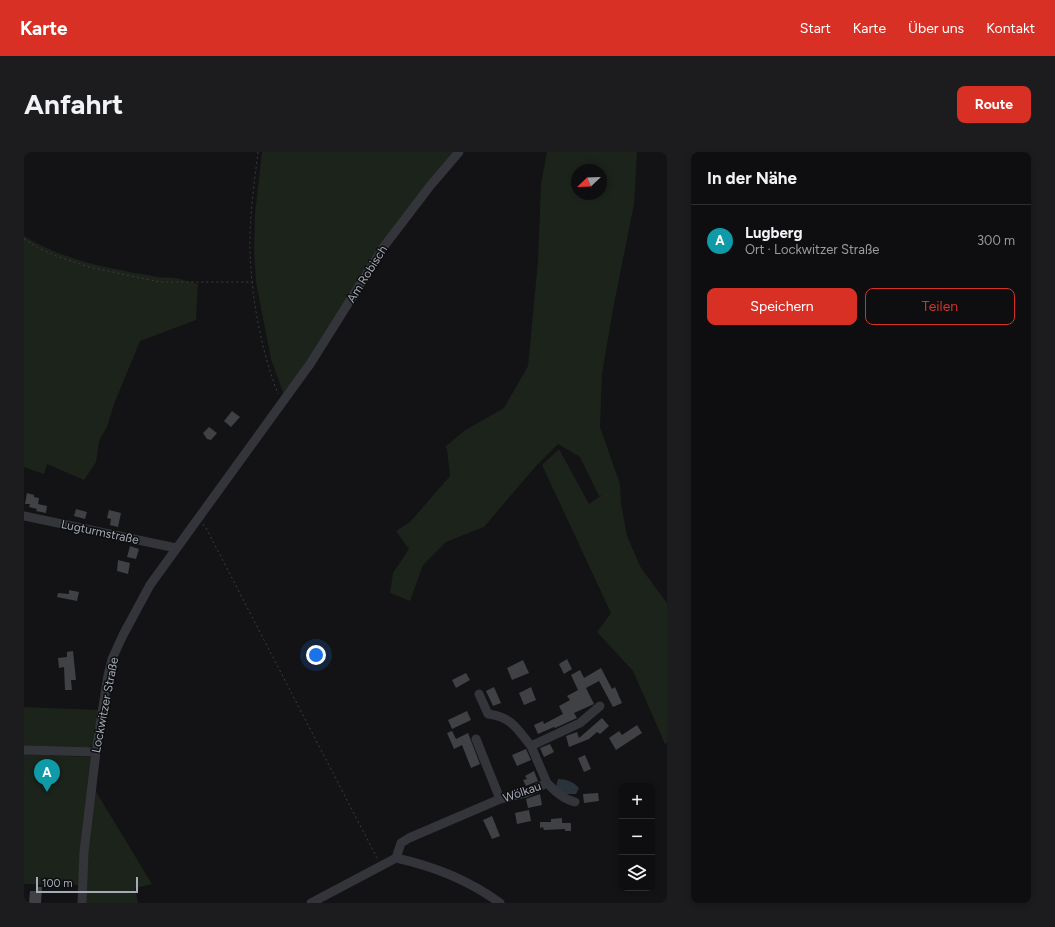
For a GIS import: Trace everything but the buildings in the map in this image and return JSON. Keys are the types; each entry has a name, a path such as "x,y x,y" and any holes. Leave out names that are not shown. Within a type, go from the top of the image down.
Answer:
{"street":[{"name":"Am Robisch","path":"274,412 310,364 385,245 430,186 459,152"},
{"name":"Lockwitzer Straße","path":"82,903 84,852 96,752 108,675 115,651 150,585 274,412"},
{"name":"Lugturmstraße","path":"24,516 176,548"},
{"name":"Wölkau","path":"396,858 402,843 409,838 500,799 526,792 547,783 531,746 512,723 500,716 488,714 479,694"},
{"path":"531,746 580,723 600,706"},
{"path":"476,739 500,799"},
{"path":"24,750 96,752"},
{"path":"547,783 561,796 575,802"},
{"path":"311,903 396,858 419,863 452,876 490,895 500,903"}],"path":[{"path":"258,152 251,210 250,253 256,312 264,351 277,393 282,402"},
{"path":"24,239 38,248 59,257 89,266 160,282 253,282"},
{"path":"198,518 206,528 381,866"}],"shaded area":[{"path":"262,152 458,152 374,259 284,395 271,359 256,282 254,248 255,214"},
{"path":"547,152 637,152 634,204 613,309 602,374 600,427 620,484 621,503 627,536 641,568 667,603 667,743 665,744 633,671 597,632 611,613 542,465 559,449 589,504 602,495 599,496 580,457 558,444 536,466 484,527 446,542 423,565 410,601 390,593 393,573 409,549 396,531 410,522 450,476 447,449 445,447 464,431 504,408 528,366 538,261 541,184"},
{"path":"24,236 55,252 89,263 141,274 177,278 198,284 196,320 140,341 114,404 107,427 99,441 96,462 84,480 47,464 44,474 24,467"},
{"path":"24,707 99,710 94,744 84,750 24,749"},
{"path":"24,754 90,757 94,762 79,885 24,884"},
{"path":"558,779 570,781 575,784 579,788 576,794 566,794 556,787"},
{"path":"95,790 152,884 135,888 138,903 85,903 87,851"}],"place":[{"name":"Lugberg","path":"47,792"}]}
